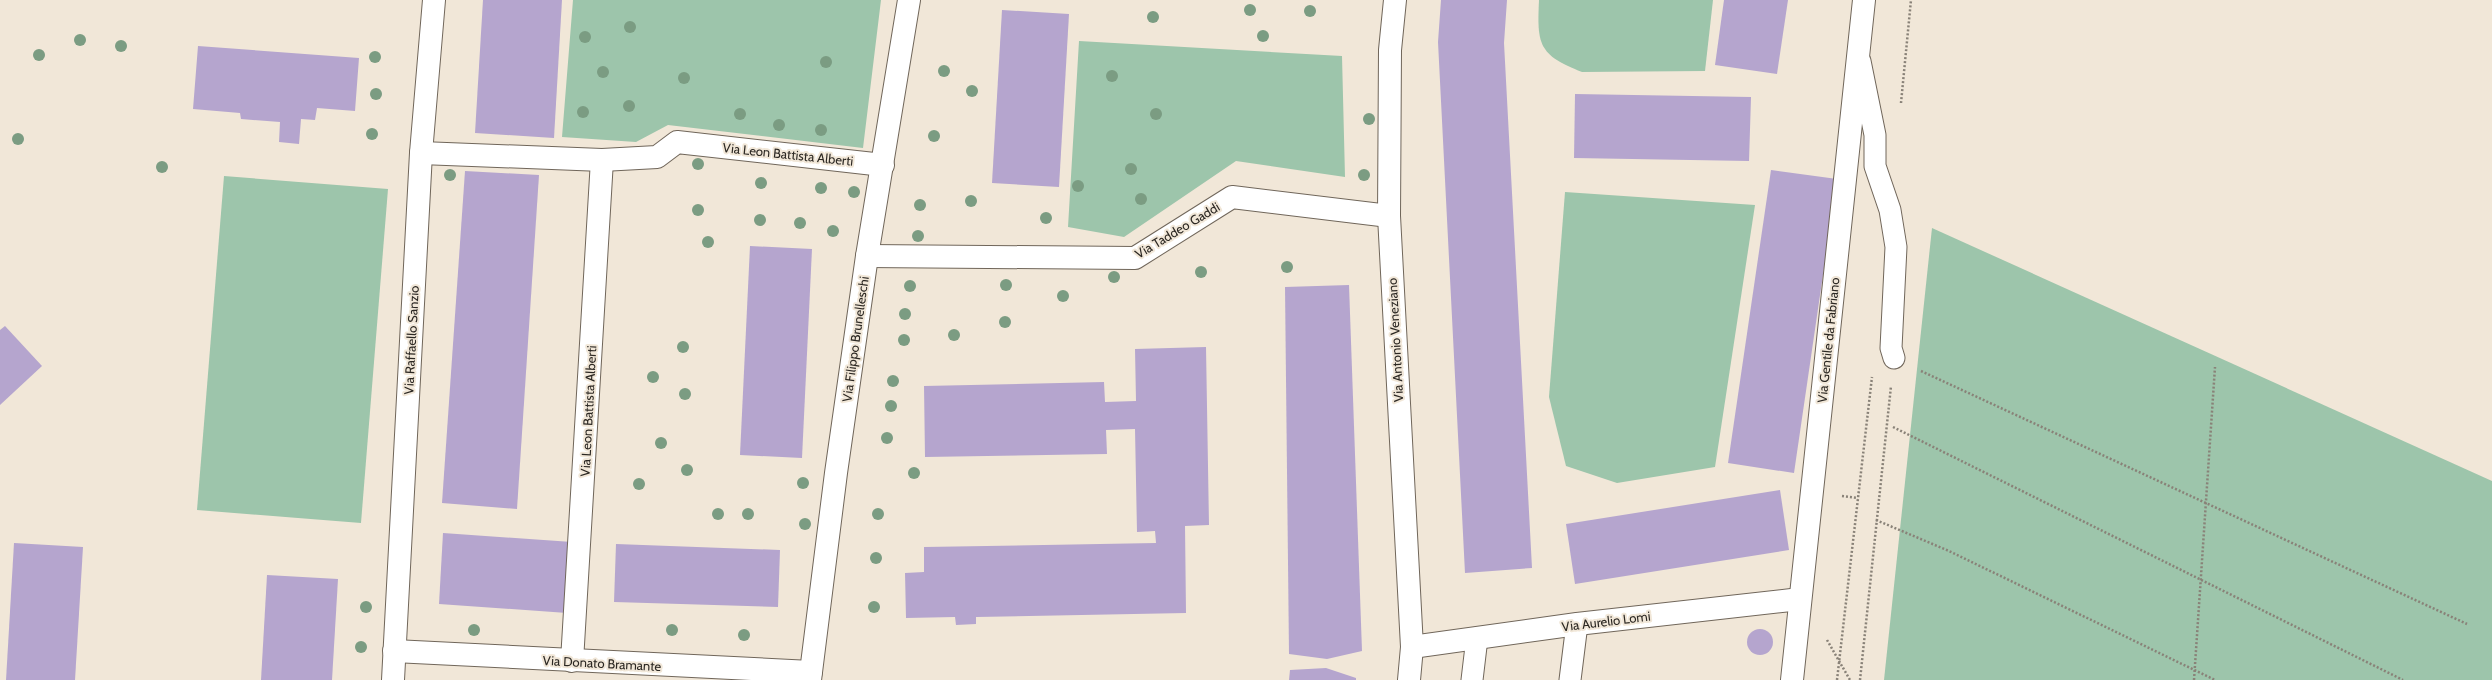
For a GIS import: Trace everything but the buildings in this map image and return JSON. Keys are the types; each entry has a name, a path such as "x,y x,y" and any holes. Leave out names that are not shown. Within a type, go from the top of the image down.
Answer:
{"street":[{"name":"Via Raffaello Sanzio","path":"393,680 421,153 434,0"},
{"name":"Via Filippo Brunelleschi","path":"810,676 836,473 867,256 909,0"},
{"name":"Via Antonio Veneziano","path":"1395,0 1390,50 1389,216 1412,647 1409,680"},
{"name":"Via Gentile da Fabriano","path":"1792,680 1864,0"},
{"name":"Via Leon Battista Alberti","path":"421,153 602,160 657,157 677,142 883,165"},
{"name":"Via Leon Battista Alberti","path":"572,661 602,160"},
{"name":"Via Taddeo Gaddi","path":"867,256 1135,258 1232,197 1389,216"},
{"name":"Via Aurelio Lomi","path":"1412,647 1577,624 1800,599"},
{"name":"Via Donato Bramante","path":"394,651 810,676"}],"lane":[{"path":"1858,52 1875,135 1874,166 1890,210 1896,247 1891,348 1894,358"},
{"path":"1570,680 1577,624"},
{"path":"1472,680 1477,638"}],"path":[{"path":"1860,680 1894,358 2205,501 2467,624"},
{"path":"2194,680 2202,580 2205,501 2214,367"},
{"path":"1893,427 2403,680"},
{"path":"1876,520 1949,551 2215,680"}],"green space":[{"path":"573,0 881,0 863,148 668,125 636,142 562,137"},
{"path":"1539,0 1713,0 1705,71 1582,72 1567,66 1556,60 1543,46 1540,38 1539,27"},
{"path":"1079,41 1342,56 1345,177 1236,161 1124,237 1068,227"},
{"path":"224,176 388,189 361,523 197,510"},
{"path":"1565,192 1755,205 1715,467 1617,483 1566,466 1549,397"},
{"path":"1932,228 2492,481 2492,680 1884,680"}]}
